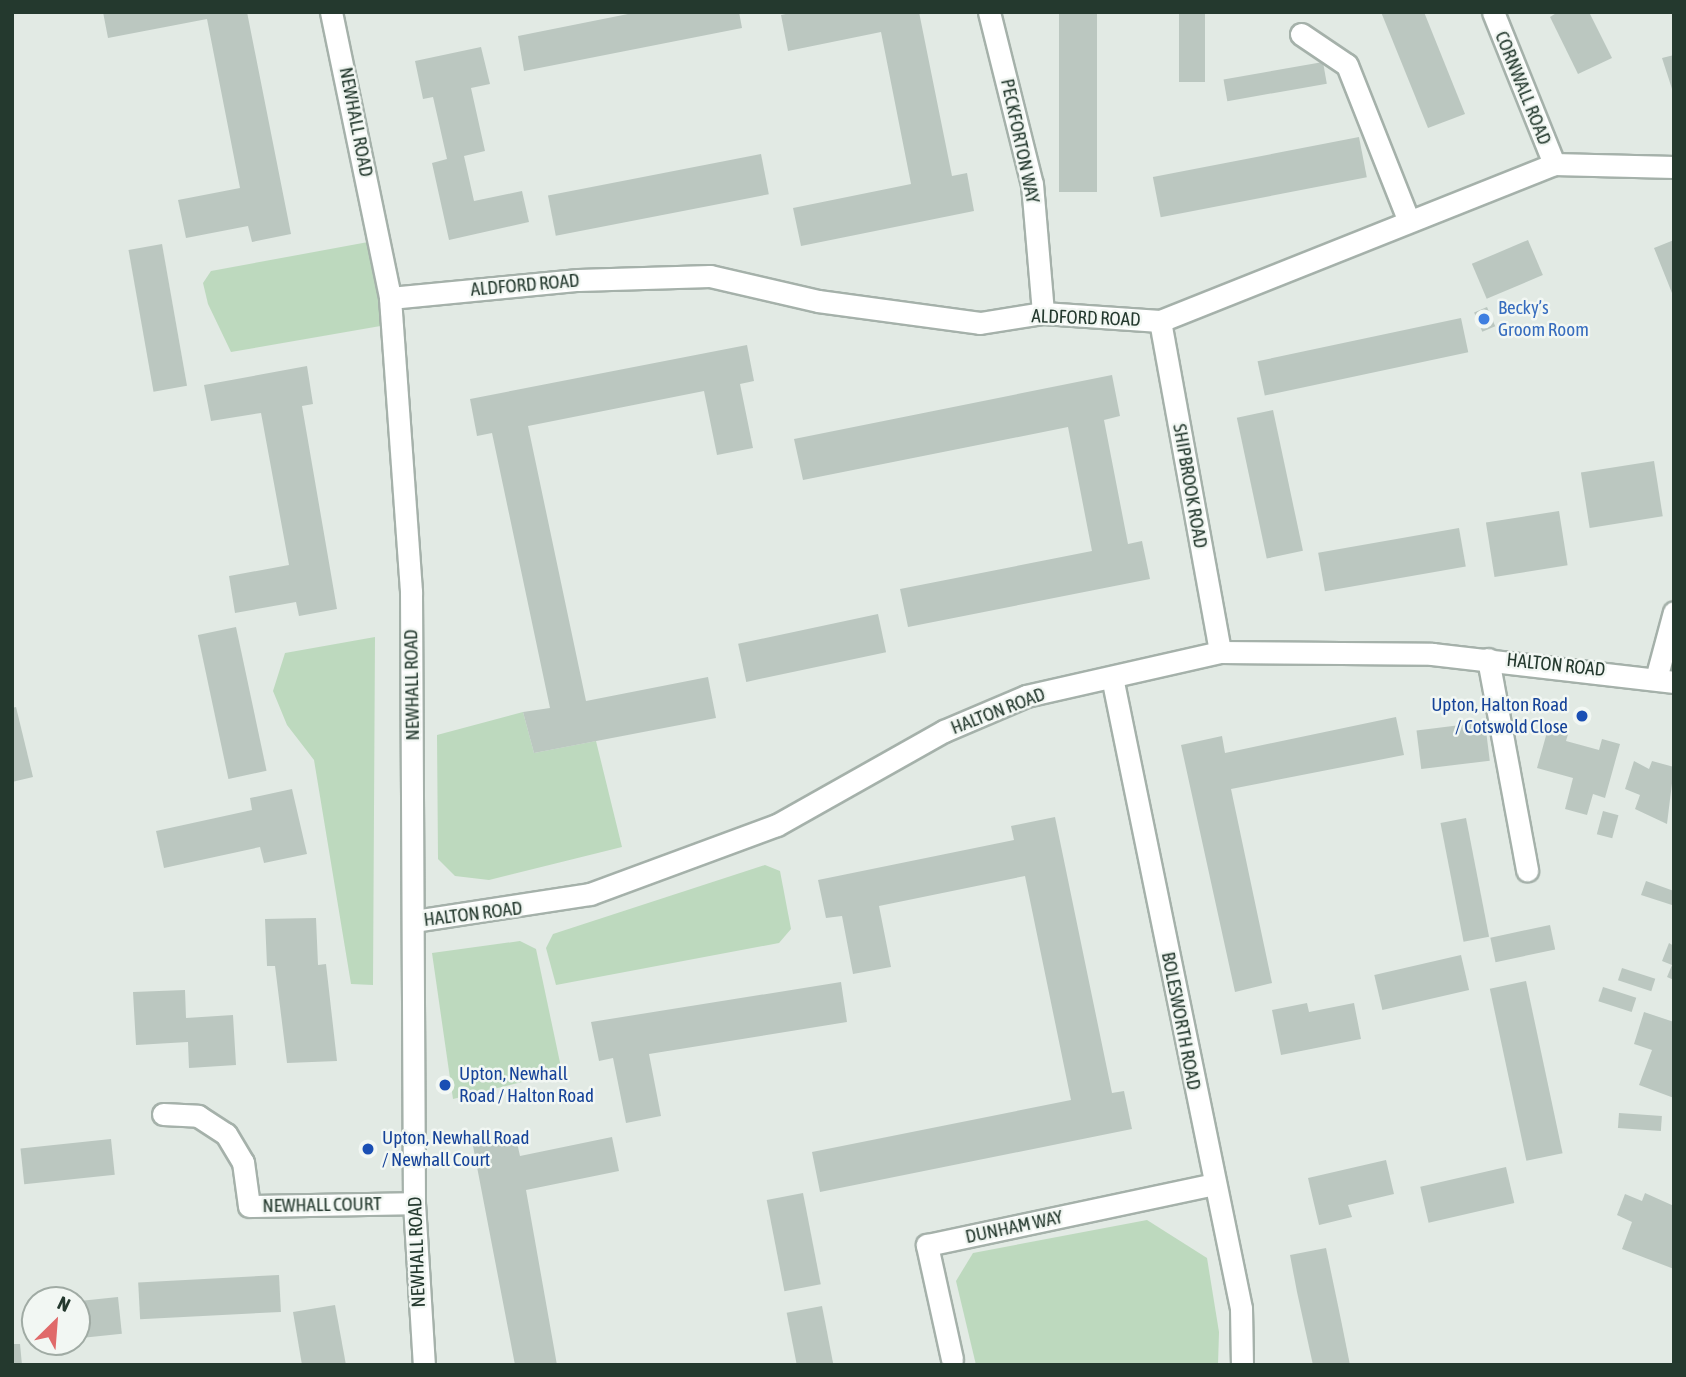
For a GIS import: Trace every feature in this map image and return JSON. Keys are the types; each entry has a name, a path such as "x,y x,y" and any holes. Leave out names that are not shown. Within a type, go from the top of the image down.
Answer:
{"street":[{"name":"NEWHALL ROAD","path":"331,12 390,298 411,590 414,1203 424,1365"},
{"name":"PECKFORTON WAY","path":"989,12 1032,184 1043,313"},
{"name":"CORNWALL ROAD","path":"1493,12 1554,164"},
{"path":"1301,34 1347,65 1408,219"},
{"name":"ALDFORD ROAD","path":"390,298 578,280 710,276 818,301 979,323 1043,313 1160,321 1408,219 1554,164 1674,167"},
{"name":"SHIPBROOK ROAD","path":"1160,321 1220,652"},
{"name":"HALTON ROAD","path":"414,921 590,894 777,825 944,731 1026,696 1220,652 1488,659 1665,679 1674,612"},
{"path":"1488,659 1527,870"},
{"name":"BOLESWORTH ROAD","path":"1112,677 1241,1308 1242,1365"},
{"name":"NEWHALL COURT","path":"163,1114 198,1116 226,1134 243,1161 249,1206 414,1203"},
{"name":"DUNHAM WAY","path":"952,1359 927,1245 1214,1184"}],"green space":[{"path":"379,240 392,324 231,352 208,304 203,283 211,271"},
{"path":"375,637 373,985 351,984 314,760 287,725 273,691 285,653"},
{"path":"523,712 534,753 596,741 622,847 489,880 455,876 438,859 437,735"},
{"path":"765,865 780,871 791,929 779,943 556,985 546,948 553,934"},
{"path":"520,941 536,949 562,1072 453,1099 432,953"},
{"path":"1147,1220 1207,1258 1219,1332 1218,1365 976,1365 956,1281 973,1253"}],"building":[{"path":"103,12 247,12 291,234 252,242 248,226 186,238 178,200 240,188 207,19 108,38"},
{"path":"638,12 739,12 742,28 524,71 518,36"},
{"path":"795,12 919,12 952,176 967,173 974,211 801,246 793,208 911,184 881,32 788,51 781,15"},
{"path":"1059,12 1097,12 1097,192 1059,192"},
{"path":"1179,12 1205,12 1205,82 1179,82"},
{"path":"1381,12 1424,12 1465,114 1428,128"},
{"path":"1558,12 1589,12 1612,58 1578,74 1550,17"},
{"path":"481,47 490,84 471,88 485,151 464,156 474,201 522,191 529,222 449,240 432,163 447,159 433,97 423,99 415,61"},
{"path":"1674,55 1674,92 1673,92 1662,58"},
{"path":"1323,62 1327,84 1227,101 1224,80"},
{"path":"1359,137 1367,177 1161,217 1153,177"},
{"path":"761,154 769,194 556,236 548,195"},
{"path":"1528,240 1543,275 1487,299 1472,264"},
{"path":"1674,240 1674,298 1654,248"},
{"path":"162,244 187,386 154,392 129,250"},
{"name":"Becky’s Groom Room","path":"1487,307 1495,326 1482,332 1474,312"},
{"path":"1461,318 1468,352 1265,395 1258,361"},
{"path":"747,345 754,381 740,384 753,448 717,455 704,391 528,426 586,701 708,677 716,718 534,753 523,712 550,708 492,433 477,436 470,399"},
{"path":"307,366 313,404 302,406 337,609 299,616 296,602 235,613 229,576 289,565 261,413 211,421 204,385"},
{"path":"1112,375 1120,416 1104,420 1128,544 1142,541 1150,579 908,627 900,589 1092,551 1068,427 803,480 794,439"},
{"path":"1273,410 1303,551 1267,559 1237,418"},
{"path":"1654,461 1663,516 1590,528 1581,473"},
{"path":"1559,511 1568,565 1495,577 1486,523"},
{"path":"1459,528 1466,566 1325,591 1318,553"},
{"path":"878,614 886,652 746,682 738,644"},
{"path":"236,627 267,771 228,779 198,635"},
{"path":"16,707 33,777 12,782 12,708"},
{"path":"1396,717 1404,755 1231,789 1272,983 1235,992 1181,745 1222,736 1225,753"},
{"path":"1485,722 1490,761 1421,769 1417,730"},
{"path":"1549,725 1569,731 1566,741 1599,750 1602,739 1620,744 1605,798 1593,794 1587,815 1565,809 1573,778 1537,768"},
{"path":"1634,761 1649,769 1652,761 1674,767 1667,824 1635,809 1640,795 1625,789"},
{"path":"292,789 307,854 264,863 260,847 164,868 156,831 252,810 250,798"},
{"path":"1603,811 1618,815 1612,838 1597,834"},
{"path":"1055,817 1112,1093 1124,1091 1132,1129 820,1192 812,1152 1071,1100 1025,876 879,906 891,967 853,974 842,916 826,918 818,880 1014,840 1011,826"},
{"path":"1466,818 1489,937 1464,942 1440,823"},
{"path":"1646,881 1674,891 1672,905 1641,895"},
{"path":"316,918 318,965 326,964 337,1061 287,1063 275,966 267,966 265,919"},
{"path":"1550,925 1555,949 1496,962 1490,938"},
{"path":"1669,943 1674,946 1674,980 1667,977 1672,965 1662,961"},
{"path":"1461,955 1469,990 1382,1010 1374,975"},
{"path":"1622,968 1655,979 1651,991 1618,980"},
{"path":"1526,981 1563,1153 1526,1161 1490,989"},
{"path":"841,982 847,1022 649,1054 661,1116 626,1123 613,1058 599,1061 591,1022"},
{"path":"1603,987 1636,998 1632,1012 1598,1001"},
{"path":"185,990 186,1018 233,1015 236,1065 189,1068 188,1042 136,1045 133,992"},
{"path":"1307,1003 1309,1012 1354,1003 1361,1039 1281,1055 1272,1010"},
{"path":"1644,1012 1674,1022 1674,1098 1639,1085 1652,1050 1634,1044"},
{"path":"1619,1113 1662,1116 1661,1131 1618,1128"},
{"path":"612,1137 619,1171 526,1190 557,1365 515,1365 473,1146 516,1138 520,1156"},
{"path":"111,1139 115,1175 24,1184 20,1149"},
{"path":"1386,1160 1394,1194 1348,1205 1352,1217 1319,1225 1308,1178"},
{"path":"1506,1167 1514,1203 1429,1223 1420,1187"},
{"path":"803,1193 821,1284 784,1291 767,1200"},
{"path":"1645,1193 1674,1206 1674,1269 1622,1249 1632,1222 1617,1215 1625,1194 1642,1201"},
{"path":"1326,1248 1350,1365 1313,1365 1297,1292 1290,1255"},
{"path":"279,1275 281,1312 140,1319 138,1282"},
{"path":"118,1297 122,1334 91,1337 91,1300"},
{"path":"335,1305 346,1365 302,1365 293,1312"},
{"path":"822,1306 833,1365 797,1365 787,1313"},
{"path":"12,1344 20,1344 22,1365 12,1365"}],"place":[{"name":"Becky’s Groom Room","path":"1484,319"},
{"name":"Upton, Halton Road / Cotswold Close","path":"1582,716"},
{"name":"Upton, Newhall Road / Halton Road","path":"445,1085"},
{"name":"Upton, Newhall Road / Newhall Court","path":"368,1149"}]}
